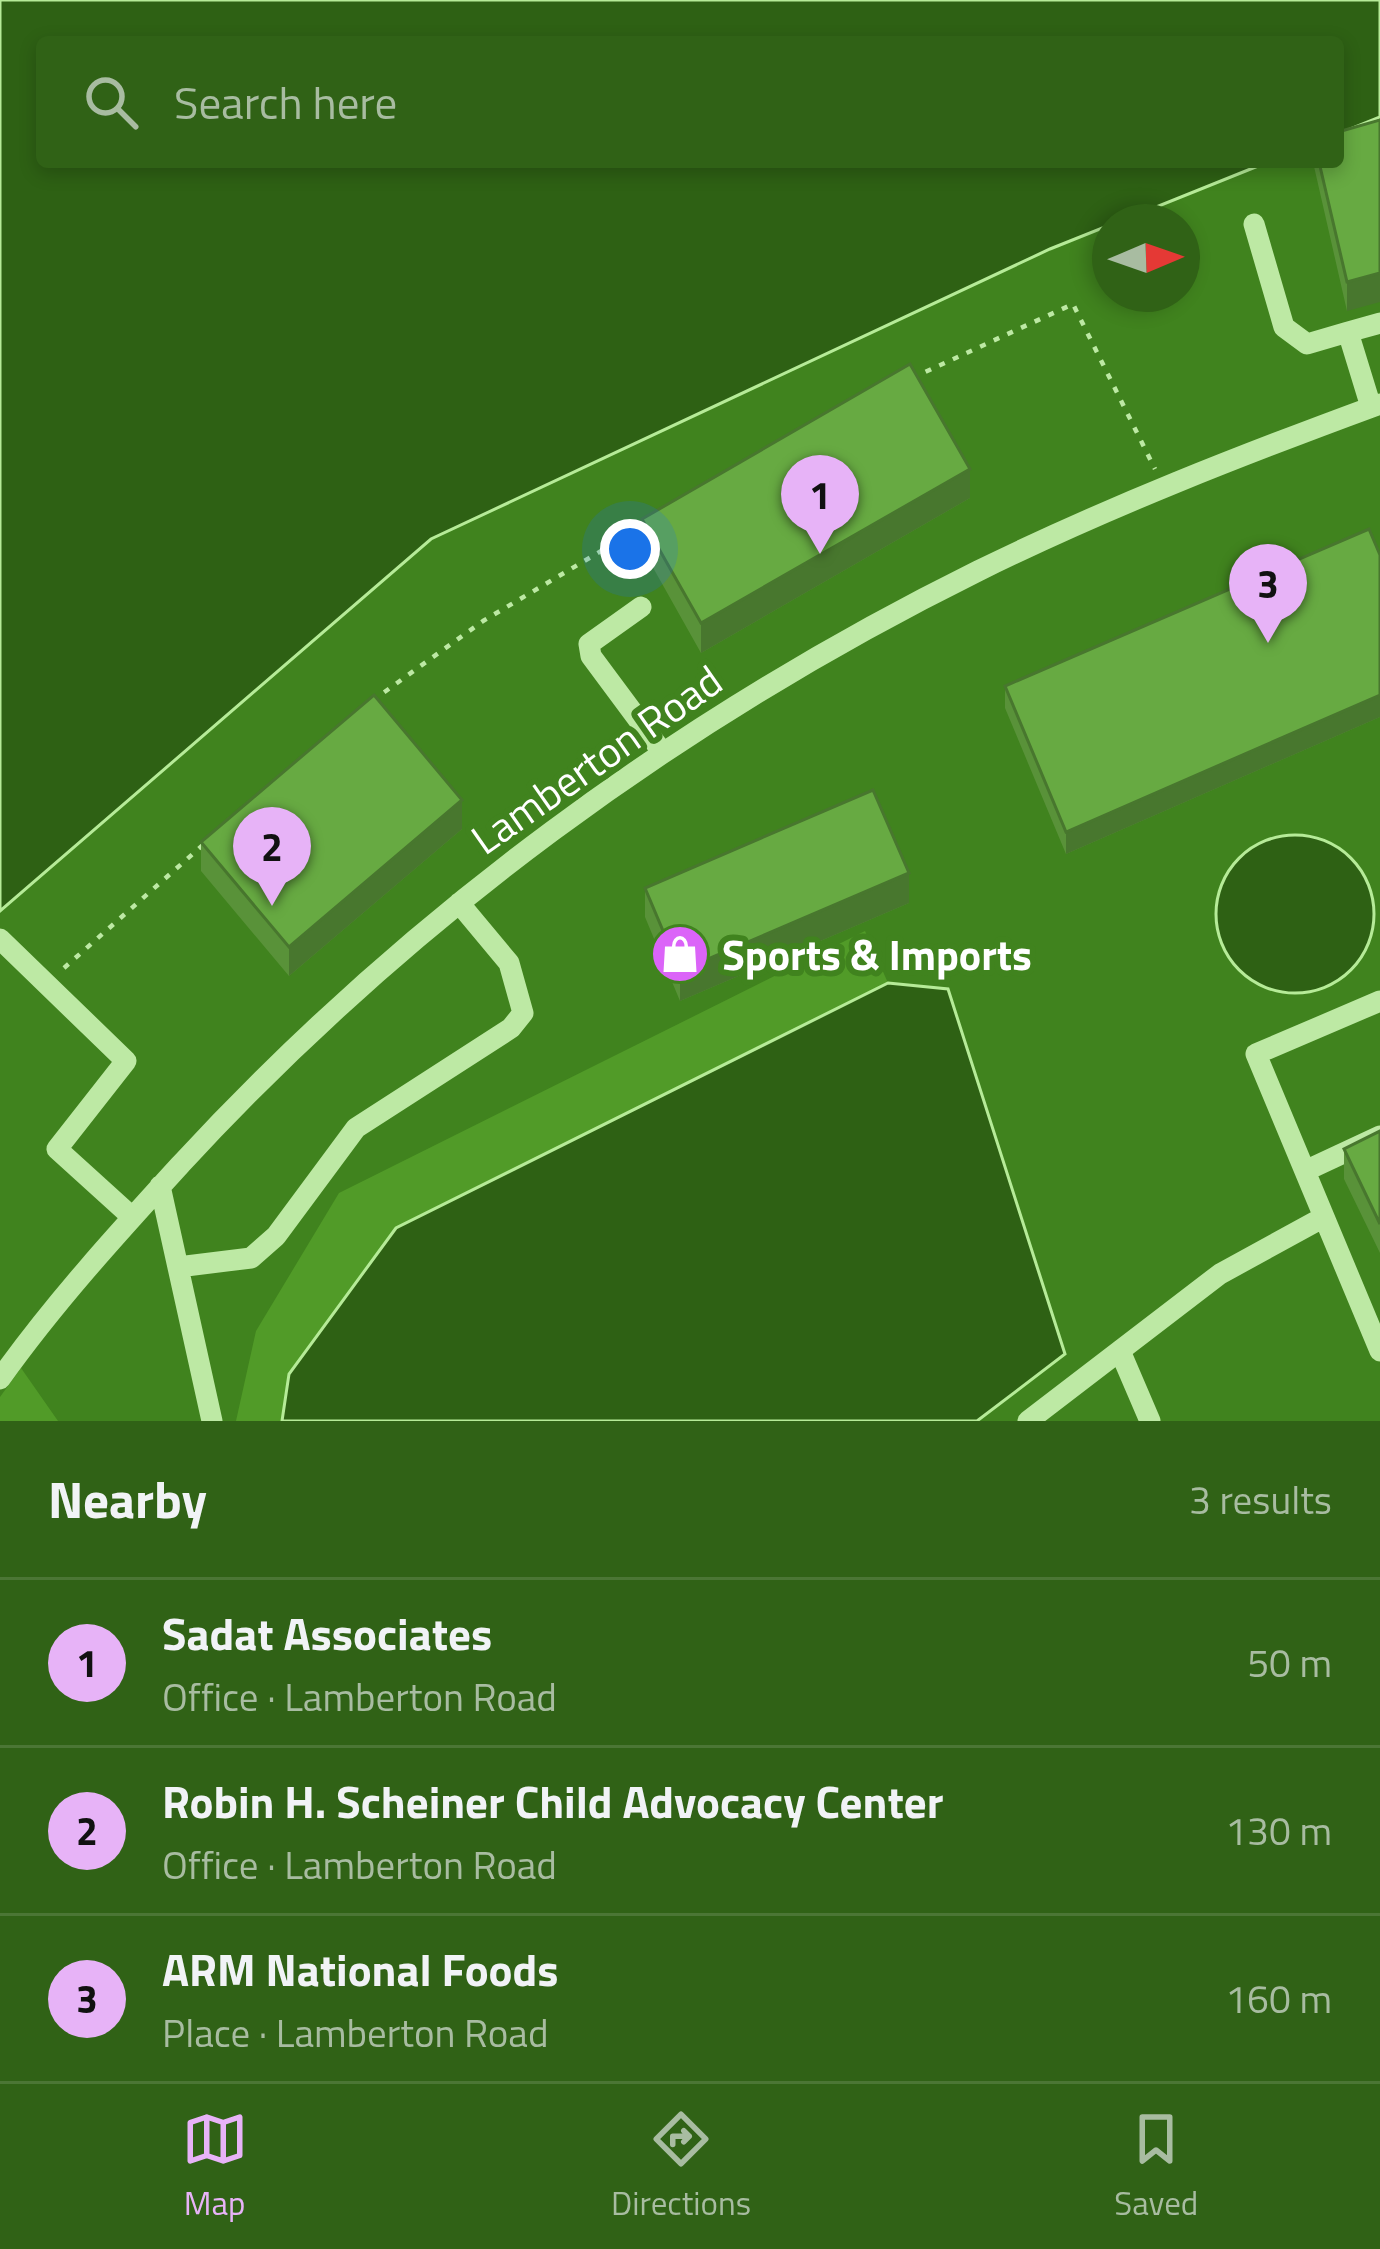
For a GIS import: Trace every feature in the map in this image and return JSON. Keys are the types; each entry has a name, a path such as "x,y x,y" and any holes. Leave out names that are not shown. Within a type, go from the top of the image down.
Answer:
{"street":[{"path":"1254,224 1284,327 1307,344 1380,323"},
{"path":"1348,332 1376,405"},
{"name":"Lamberton Road","path":"0,1379 132,1217 251,1089 387,962 548,833 663,753 898,612 1164,486 1376,405"},
{"path":"641,607 589,644 591,656 663,753"},
{"path":"178,1267 251,1258 276,1236 356,1128 511,1028 523,1012 509,963 459,903"},
{"path":"0,938 126,1061 57,1149 132,1217"},
{"path":"1380,1001 1256,1054 1380,1351"},
{"path":"1305,1171 1380,1136"},
{"path":"160,1186 212,1421"},
{"path":"1028,1421 1220,1274 1324,1217"},
{"path":"1120,1351 1150,1421"}],"path":[{"path":"904,382 1073,304 1164,486"},
{"path":"362,708 483,621 658,517"},
{"path":"46,984 218,832"}],"shaded area":[{"path":"0,0 1380,0 1380,117 1344,132 1344,36 36,36 36,168 1253,168 1164,204 1092,204 1092,232 431,539 0,911"},
{"path":"1295,835 1325,841 1351,858 1368,884 1374,914 1368,944 1351,970 1325,987 1295,993 1265,987 1239,970 1222,944 1216,914 1222,884 1239,858 1265,841"},
{"path":"865,931 888,983 396,1228 289,1374 282,1421 236,1421 256,1331 339,1193"},
{"path":"888,983 948,989 1065,1354 977,1421 282,1421 289,1374 396,1228"},
{"path":"21,1368 58,1421 0,1421 0,1397"}],"building":[{"path":"1380,120 1380,273 1347,282 1320,168 1344,168 1344,130"},
{"path":"910,364 970,469 701,623 642,519"},
{"path":"1369,529 1380,555 1380,695 1066,832 1005,686"},
{"path":"374,695 462,800 289,947 201,842"},
{"path":"873,790 909,873 680,971 645,888"},
{"path":"1380,1131 1380,1224 1344,1149"}],"place":[{"name":"Sadat Associates","path":"820,554"},
{"name":"ARM National Foods","path":"1268,643"},
{"name":"Robin H. Scheiner Child Advocacy Center","path":"272,906"},
{"name":"Sports & Imports","path":"680,954"}]}
